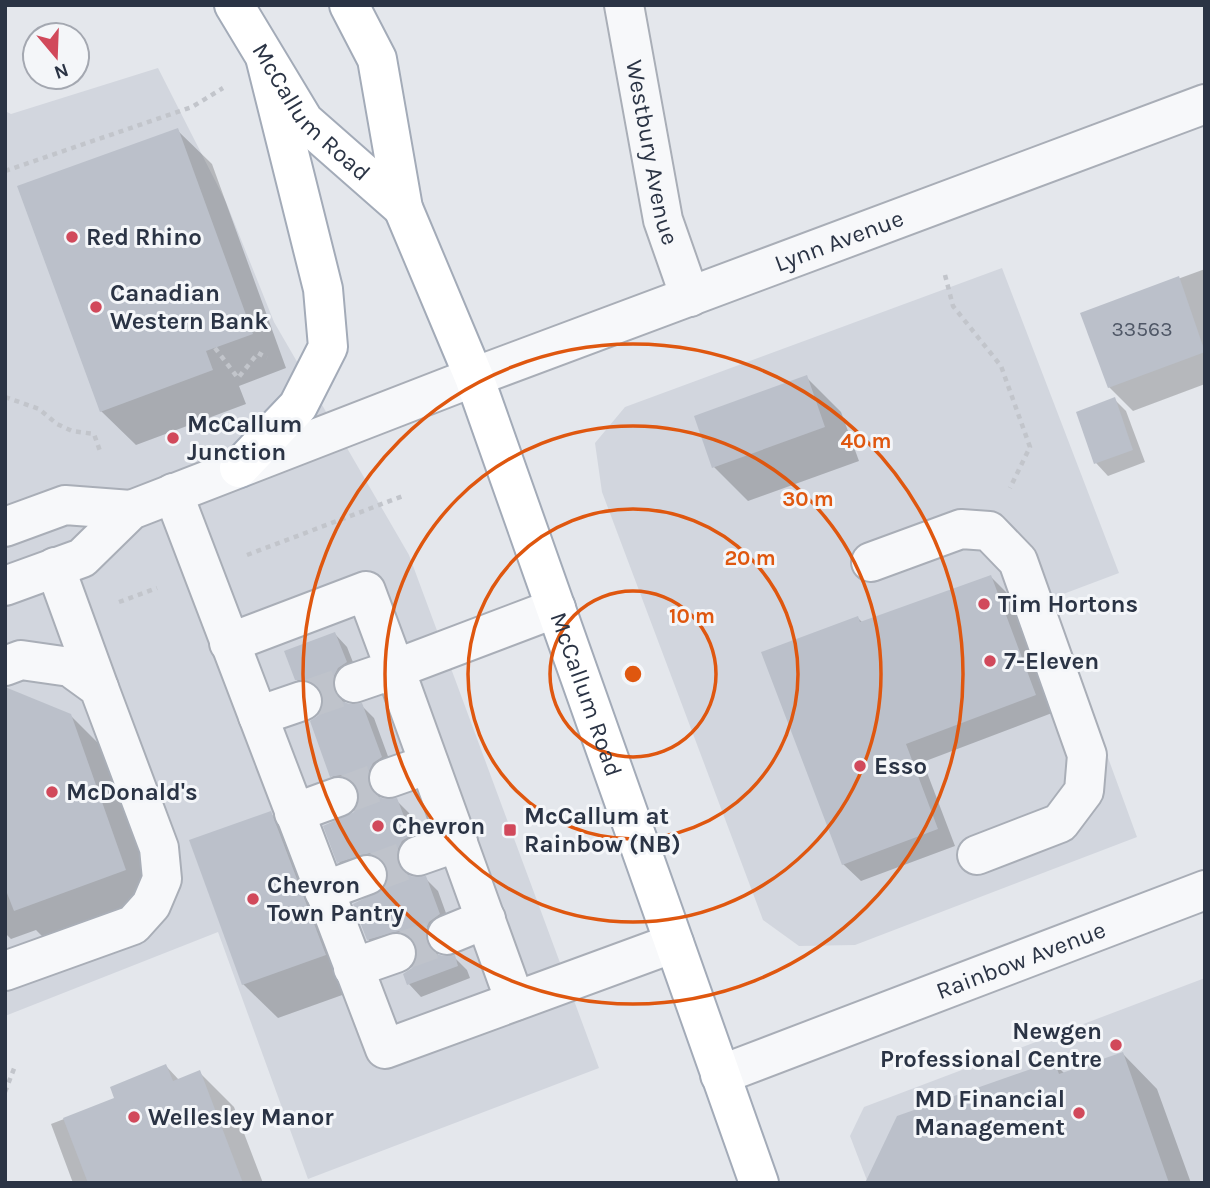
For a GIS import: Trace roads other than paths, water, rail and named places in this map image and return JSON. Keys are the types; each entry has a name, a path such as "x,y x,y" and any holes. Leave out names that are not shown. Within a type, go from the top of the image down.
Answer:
{"main road":[{"name":"McCallum Road","path":"234,5 304,121 403,208"},
{"name":"McCallum Road","path":"349,5 377,59 403,208 474,377 759,1183"},
{"path":"239,468 299,406 328,347 323,289 266,61"}],"street":[{"name":"Westbury Avenue","path":"624,5 663,220 690,297"},
{"name":"Lynn Avenue","path":"131,510 474,377 1205,104"},
{"path":"173,493 385,1049 674,943"},
{"path":"5,527 65,505 131,510"},
{"path":"5,586 82,558 131,510"},
{"path":"871,562 961,528 989,531 1018,561 1087,755 1084,791 1060,823 978,855"},
{"path":"15,959 133,925 151,905 162,878 159,848 55,567"},
{"path":"229,643 366,591 516,1001"},
{"path":"354,683 556,608"},
{"path":"5,666 21,660 70,667 99,688"},
{"path":"258,716 302,701"},
{"path":"389,778 429,764"},
{"path":"294,813 338,797"},
{"path":"418,856 458,842"},
{"path":"324,891 367,875"},
{"name":"Rainbow Avenue","path":"720,1075 1205,890"},
{"path":"447,935 486,919"},
{"path":"353,968 396,953"}],"tunnel":[{"path":"302,701 354,683"},
{"path":"338,797 389,778"},
{"path":"367,875 418,856"},
{"path":"396,953 447,935"}],"place":[{"name":"Red Rhino","path":"72,237"},
{"name":"Canadian Western Bank","path":"96,307"},
{"name":"McCallum Junction","path":"173,438"},
{"name":"Tim Hortons","path":"984,604"},
{"name":"7-Eleven","path":"990,661"},
{"name":"Esso","path":"860,766"},
{"name":"McDonald's","path":"52,792"},
{"name":"Chevron","path":"378,826"},
{"name":"McCallum at Rainbow (NB)","path":"510,830"},
{"name":"Chevron Town Pantry","path":"253,899"},
{"name":"Newgen Professional Centre","path":"1116,1045"},
{"name":"MD Financial Management","path":"1079,1113"},
{"name":"Wellesley Manor","path":"134,1117"}]}
